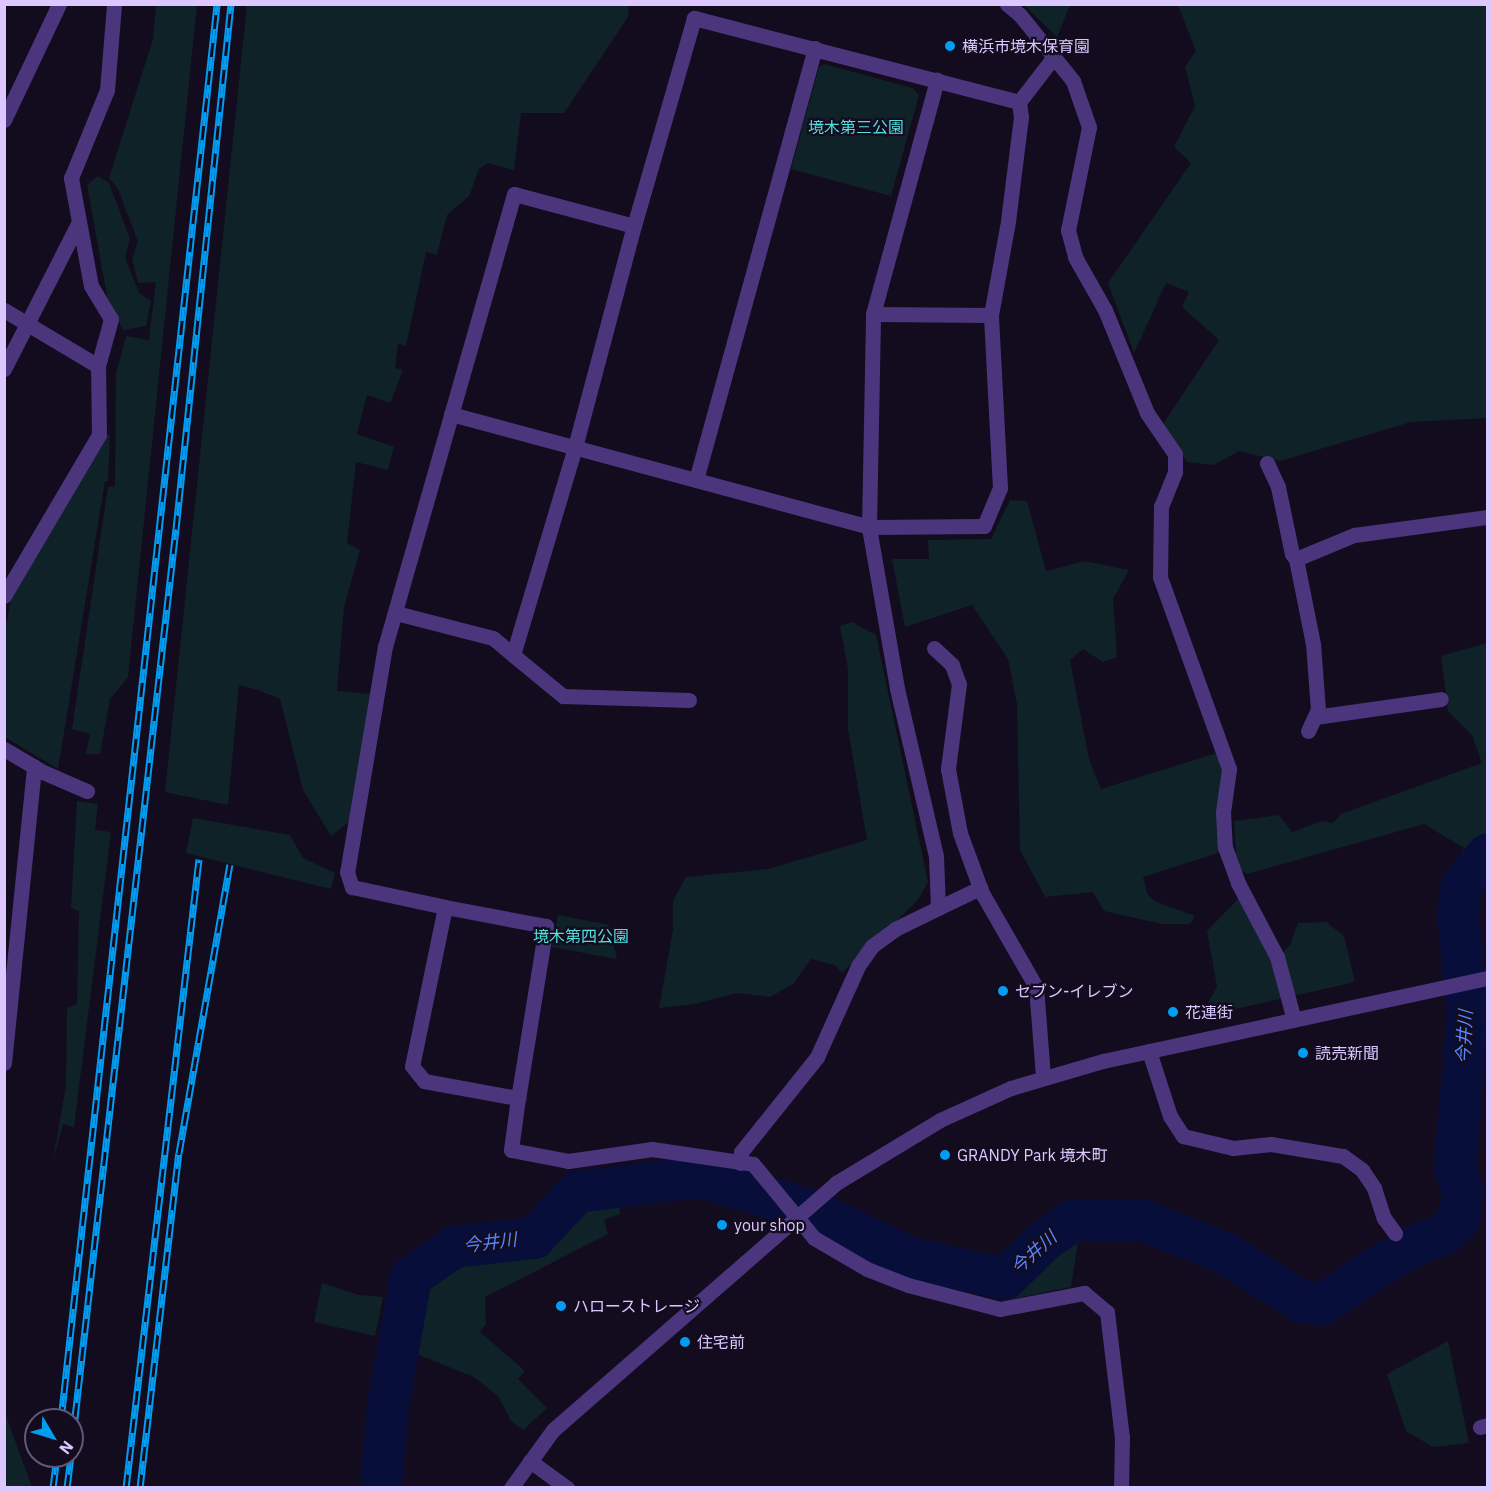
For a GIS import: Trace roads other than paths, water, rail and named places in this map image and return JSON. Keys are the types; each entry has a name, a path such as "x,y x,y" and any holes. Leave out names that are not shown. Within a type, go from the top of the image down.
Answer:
{"street":[{"path":"4,120 59,4"},
{"path":"4,596 99,435 98,366 111,319 91,286 71,178 107,90 114,4"},
{"path":"1006,4 1020,15 1073,81 1089,127 1068,230 1075,256 1106,310 1147,413 1175,454 1175,472 1161,506 1160,577 1228,769 1223,812 1225,847 1238,883 1277,957 1294,1020"},
{"path":"513,655 575,447 634,226 696,11 815,48 1018,102"},
{"path":"696,480 815,48"},
{"path":"451,414 868,527 984,526 1000,488 991,315 1008,221 1021,117 1018,102 1053,58"},
{"path":"937,80 873,314 868,527 897,688 936,856 938,908"},
{"path":"634,226 514,194 385,646 346,872 352,887 546,926 511,1150 568,1161 652,1149 753,1164 814,1238 867,1269 908,1285 1000,1309 1084,1293 1107,1312 1122,1437 1121,1488"},
{"path":"4,369 30,325 78,224"},
{"path":"4,310 98,366"},
{"path":"873,314 991,315"},
{"path":"1267,463 1278,487 1292,554 1296,559 1313,644 1318,710 1311,724 1441,699"},
{"path":"1296,559 1354,535 1488,517"},
{"path":"396,613 493,638 563,696 689,700"},
{"path":"934,648 952,665 959,684 948,769 960,833 980,888 1036,987 1043,1076"},
{"path":"4,749 34,767 87,791"},
{"path":"4,1063 34,767"},
{"path":"740,1163 741,1152 817,1057 858,966 872,946 895,929 980,888"},
{"path":"445,907 412,1066 424,1081 518,1098"},
{"path":"511,1488 553,1430 823,1194 910,1136 1043,1076 1485,979"},
{"path":"1149,1051 1170,1116 1183,1136 1233,1148 1271,1143 1343,1156 1362,1170 1374,1188 1384,1218 1395,1233"},
{"path":"530,1461 567,1488"}],"waterway":[{"name":"今井川","path":"381,1488 388,1406 411,1277 454,1247 534,1238 577,1192 700,1177 816,1212 910,1258 1005,1279 1045,1240 1072,1221 1145,1221 1225,1253 1302,1302 1323,1304 1374,1269 1418,1244 1445,1234 1459,1219 1463,1195 1455,1166 1468,1014 1458,916 1462,885 1488,854"}],"railway":[{"path":"62,1408 217,4"},
{"path":"76,1408 176,529 231,4"},
{"path":"126,1488 199,859"},
{"path":"140,1488 179,1153 230,864"},
{"path":"53,1488 56,1468"},
{"path":"67,1488 70,1468"}],"place":[{"name":"横浜市境木保育園","path":"950,46"},
{"name":"セブン-イレブン","path":"1003,991"},
{"name":"花連街","path":"1173,1012"},
{"name":"読売新聞","path":"1303,1053"},
{"name":"GRANDY Park 境木町","path":"945,1155"},
{"name":"your shop","path":"722,1225"},
{"name":"ハローストレージ","path":"561,1306"},
{"name":"住宅前","path":"685,1342"}],"park label":[{"name":"境木第三公園","path":"856,127"},
{"name":"境木第四公園","path":"581,936"}]}
